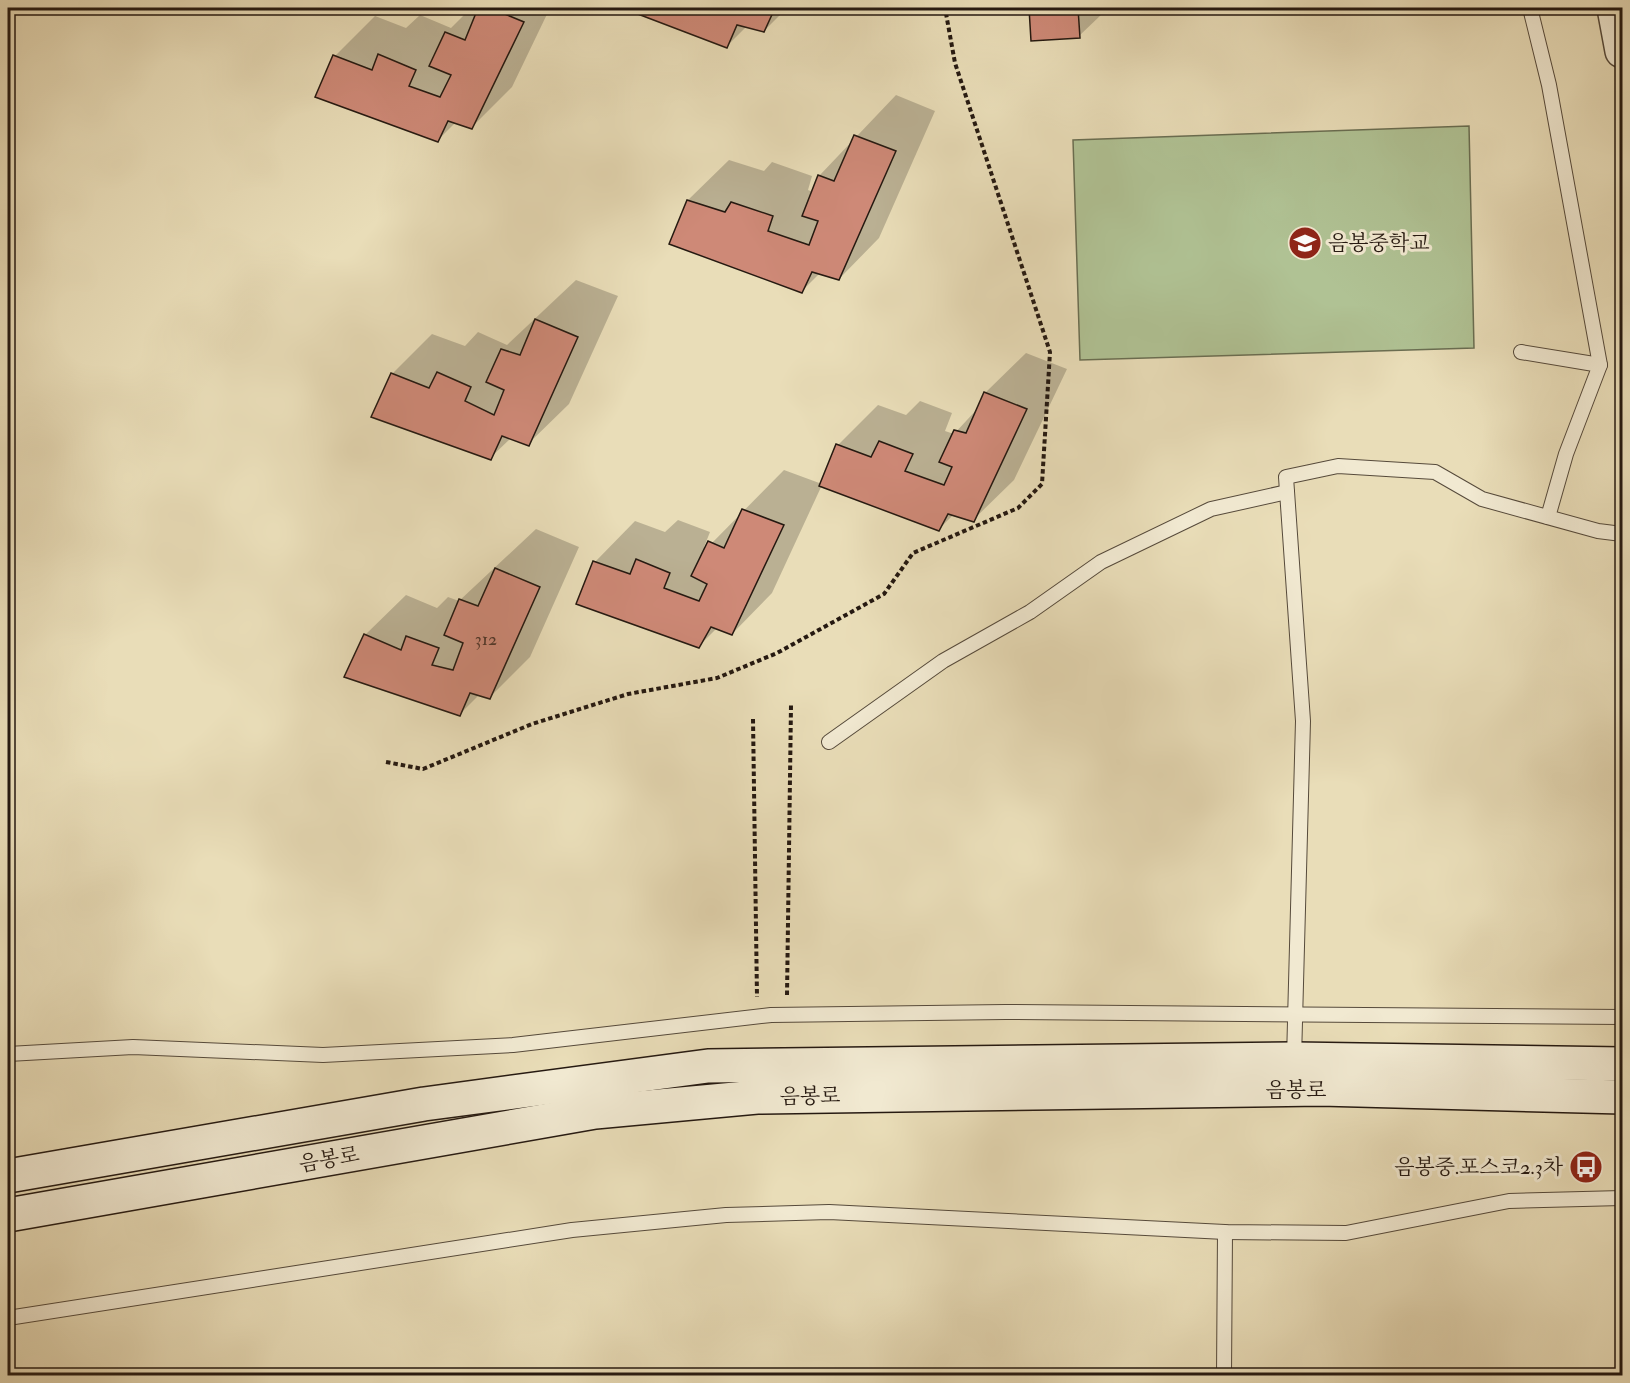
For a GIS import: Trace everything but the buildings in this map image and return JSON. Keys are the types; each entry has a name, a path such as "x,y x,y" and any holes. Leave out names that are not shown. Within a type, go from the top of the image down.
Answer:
{"main road":[{"path":"1614,8 1623,51"},
{"name":"음봉로","path":"8,1176 424,1104 708,1066 1294,1059 1623,1064"},
{"name":"음봉로","path":"8,1215 595,1112 757,1097 1321,1089 1623,1097"}],"lane":[{"path":"1530,8 1549,84 1600,365 1566,454 1548,517"},
{"path":"1521,352 1600,365"},
{"path":"1294,1059 1303,721 1286,477 1338,466 1435,472 1482,499 1598,531 1623,534"},
{"path":"829,742 943,661 1030,612 1101,562 1211,509 1287,492"},
{"path":"8,1054 133,1047 323,1055 513,1046 786,1015 1296,1012 1623,1017"},
{"path":"8,1318 572,1230 726,1215 829,1212 1225,1232 1346,1233 1509,1201 1623,1198"},
{"path":"1224,1376 1225,1232"}],"path":[{"path":"386,762 423,769 554,718 628,694 717,678 747,666 777,653 884,594 913,553 1018,508 1042,484 1050,352 955,63 945,8"},
{"path":"786,1015 791,705"},
{"path":"753,719 758,1017"}],"green space":[{"path":"1469,126 1474,348 1080,360 1073,140"}],"place":[{"name":"음봉중학교","path":"1305,243"},
{"name":"음봉중.포스코2.3차","path":"1586,1167"}]}
